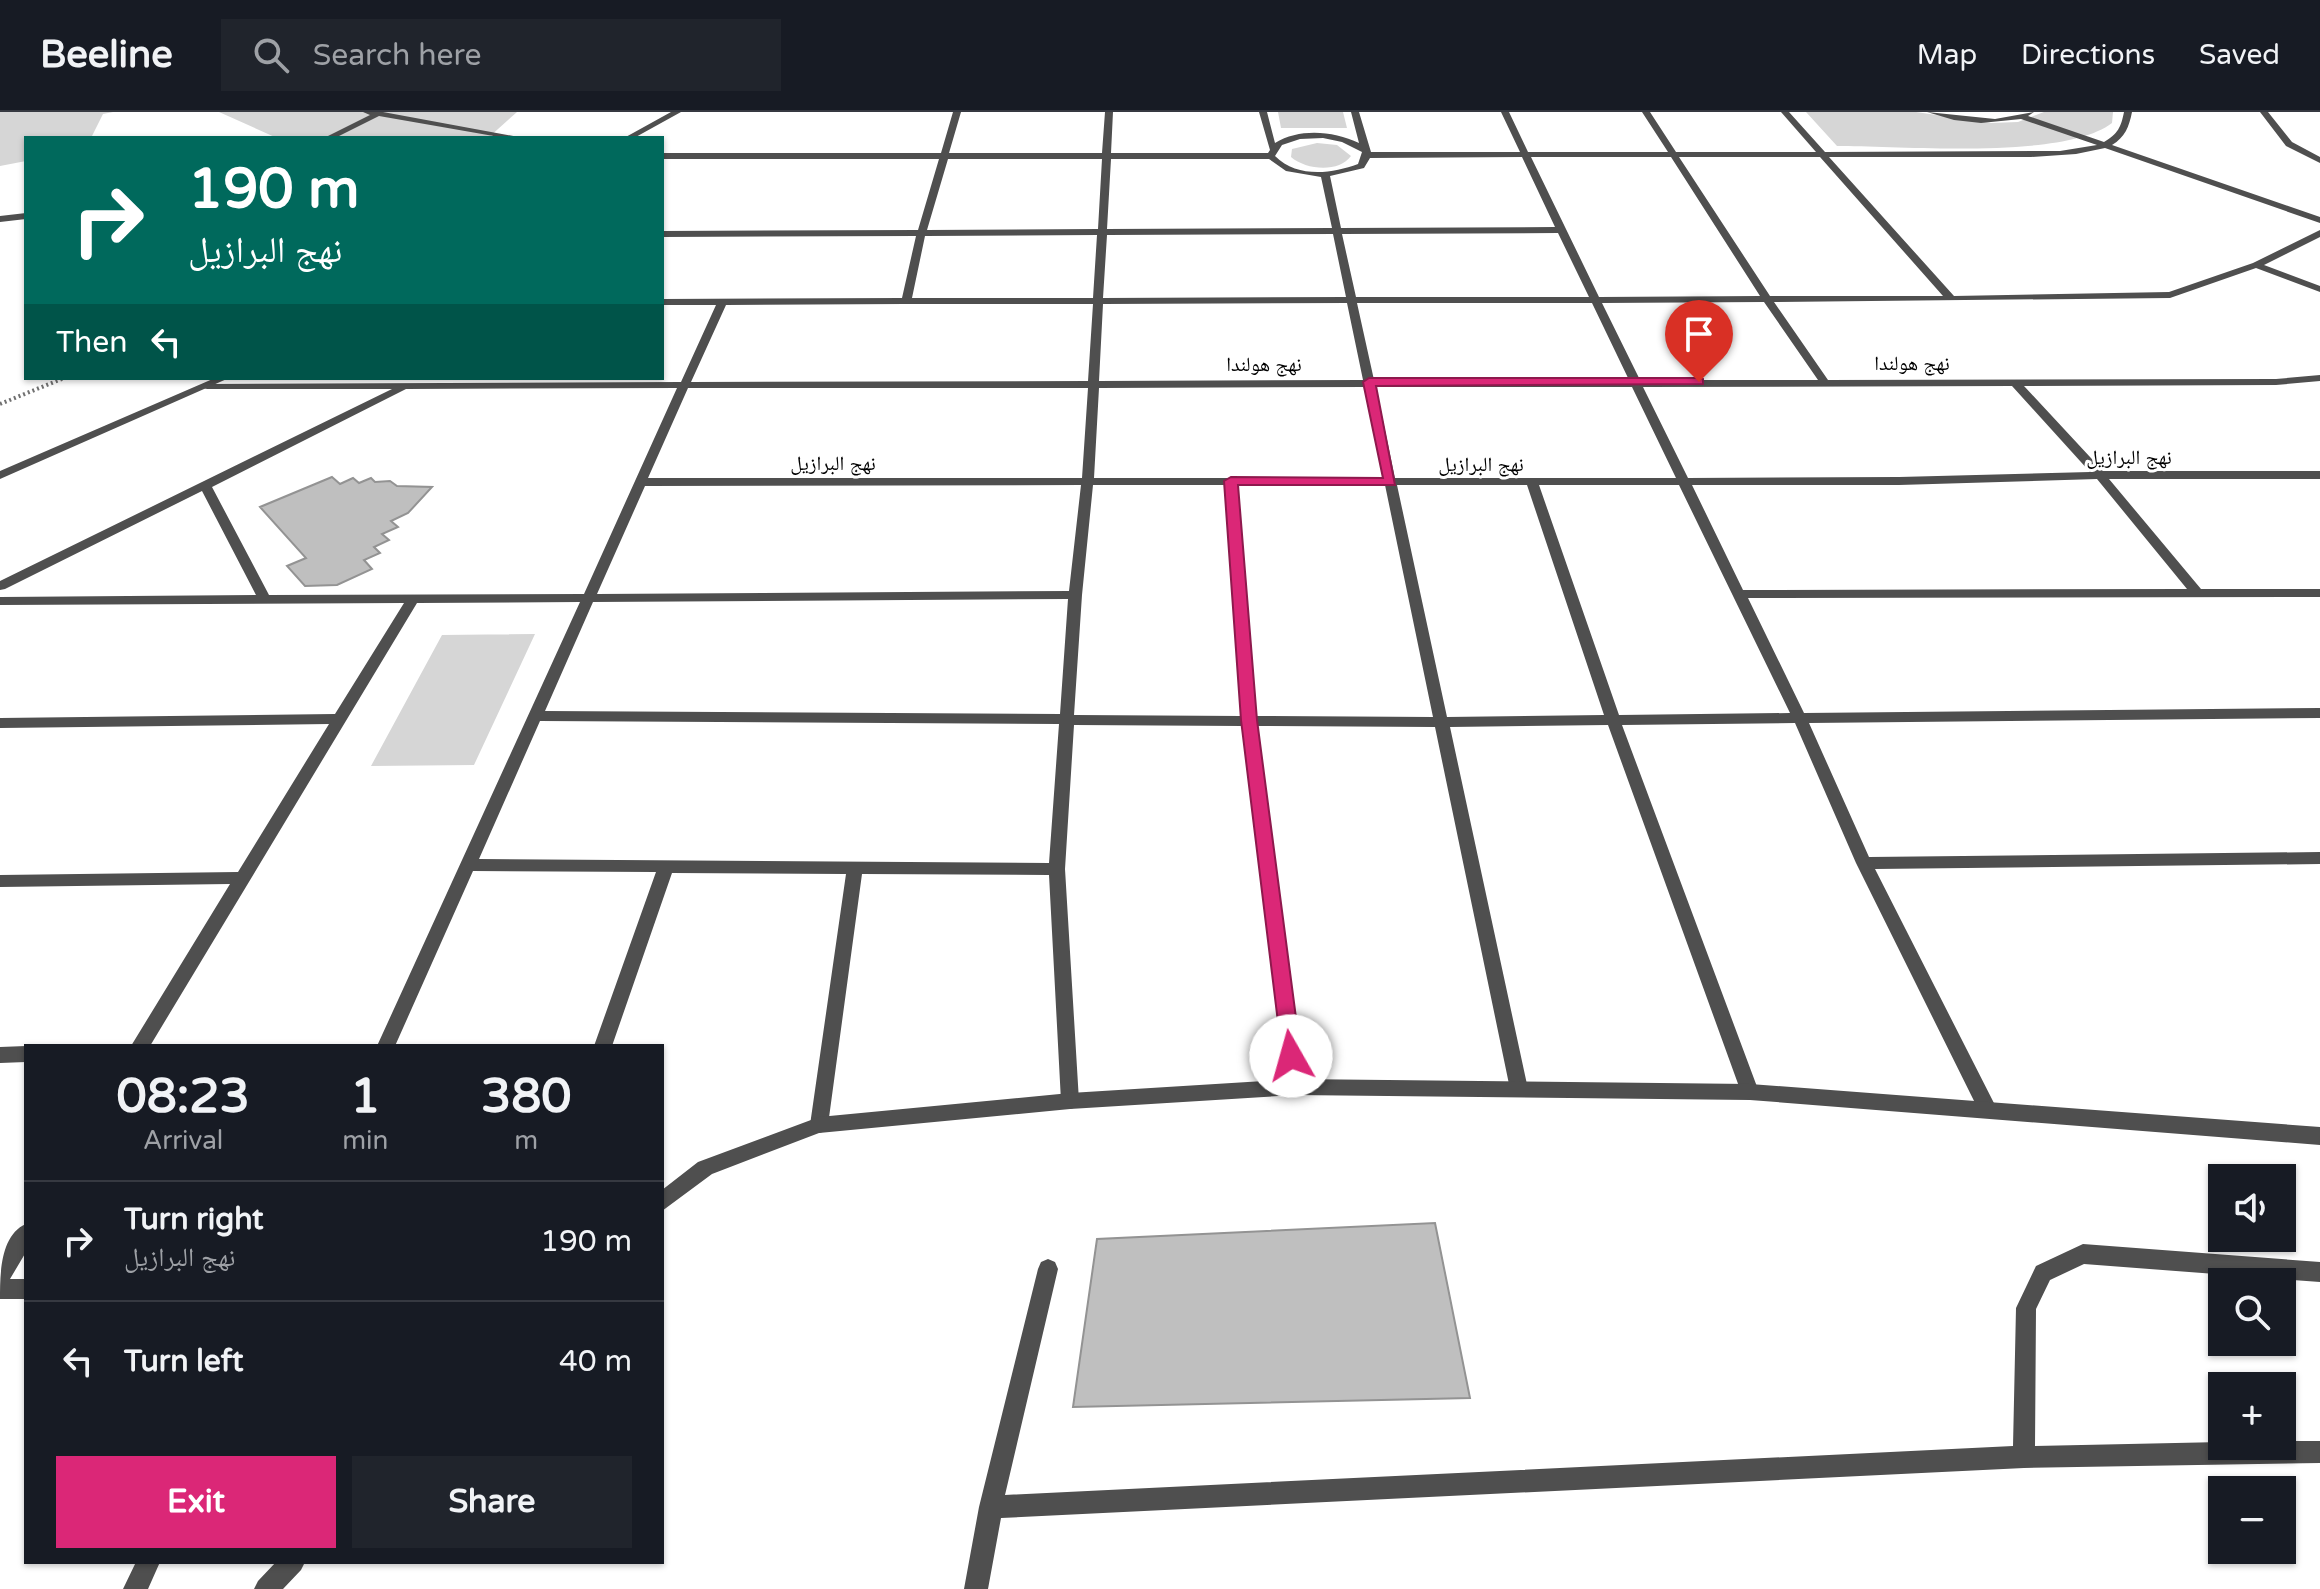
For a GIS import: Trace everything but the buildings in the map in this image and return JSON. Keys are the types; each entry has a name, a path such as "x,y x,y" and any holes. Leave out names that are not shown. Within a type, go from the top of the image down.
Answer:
{"street":[{"path":"632,136 677,112"},
{"path":"906,302 921,234 957,112"},
{"path":"1070,1101 1057,869 1075,595 1088,480 1109,112"},
{"path":"1263,112 1272,152 1283,167 1325,174 1361,166 1366,153 1355,112"},
{"path":"1505,112 1799,717 1864,863 1988,1109"},
{"path":"1646,112 1766,298 1824,381"},
{"path":"1785,112 1951,299"},
{"path":"1931,112 1989,120 2026,114 2320,220"},
{"path":"664,156 1105,158 1272,152 1289,139 1318,136 1346,140 1366,153 2031,154 2111,145 2124,132 2128,112"},
{"path":"2264,112 2289,144 2320,160"},
{"path":"332,136 374,113 508,136"},
{"path":"1325,174 1519,1089"},
{"path":"0,219 24,216"},
{"path":"664,234 1561,230"},
{"path":"664,302 1951,299 2170,295 2256,265 2320,233"},
{"path":"2256,265 2320,289"},
{"path":"387,1044 722,302"},
{"name":"نهج هولندا","path":"207,386 2276,382 2320,378"},
{"path":"0,475 220,380"},
{"path":"2015,382 2100,475 2196,592"},
{"path":"0,586 206,487 405,386"},
{"name":"نهج البرازيل","path":"643,482 1899,481 2100,475 2320,475"},
{"path":"1231,481 1249,720 1295,1087"},
{"path":"1532,481 1613,720 1750,1092"},
{"path":"206,487 265,600"},
{"path":"1739,594 2320,593"},
{"path":"0,601 1075,595"},
{"path":"141,1044 239,878 412,600"},
{"path":"537,716 1441,722 1799,717 2318,716"},
{"path":"0,723 338,719"},
{"path":"1864,863 2320,858"},
{"path":"470,865 1057,869"},
{"path":"604,1044 666,866"},
{"path":"819,1125 855,867"},
{"path":"0,881 239,878"},
{"path":"0,1055 24,1054"},
{"path":"664,1200 705,1168 819,1125 1070,1101 1295,1087 1750,1092 2320,1136"},
{"path":"0,1276 24,1237"},
{"path":"2024,1457 2026,1308 2043,1273 2083,1254 2320,1272"},
{"path":"976,1589 991,1507 1048,1269"},
{"path":"0,1289 24,1289"},
{"path":"991,1507 2024,1457 2320,1452"},
{"path":"135,1589 147,1564"},
{"path":"266,1589 291,1564"}],"path":[{"path":"0,404 59,380"}],"shaded area":[{"path":"0,112 113,112 103,114 92,136 24,136 24,161 0,166"},
{"path":"219,112 517,112 490,136 273,136"},
{"path":"1278,112 1343,112 1347,128 1281,128"},
{"path":"1806,112 1916,112 1991,123 2018,122 2044,112 2113,112 2112,123 2089,135 2058,142 2021,147 1940,148 1837,146"},
{"path":"1317,143 1337,145 1351,156 1339,165 1322,168 1305,165 1291,157 1292,149"},
{"path":"535,634 474,765 371,766 442,635"}],"route":[{"path":"1291,1056 1249,720 1231,481 1391,482 1369,382 1699,382"}]}
